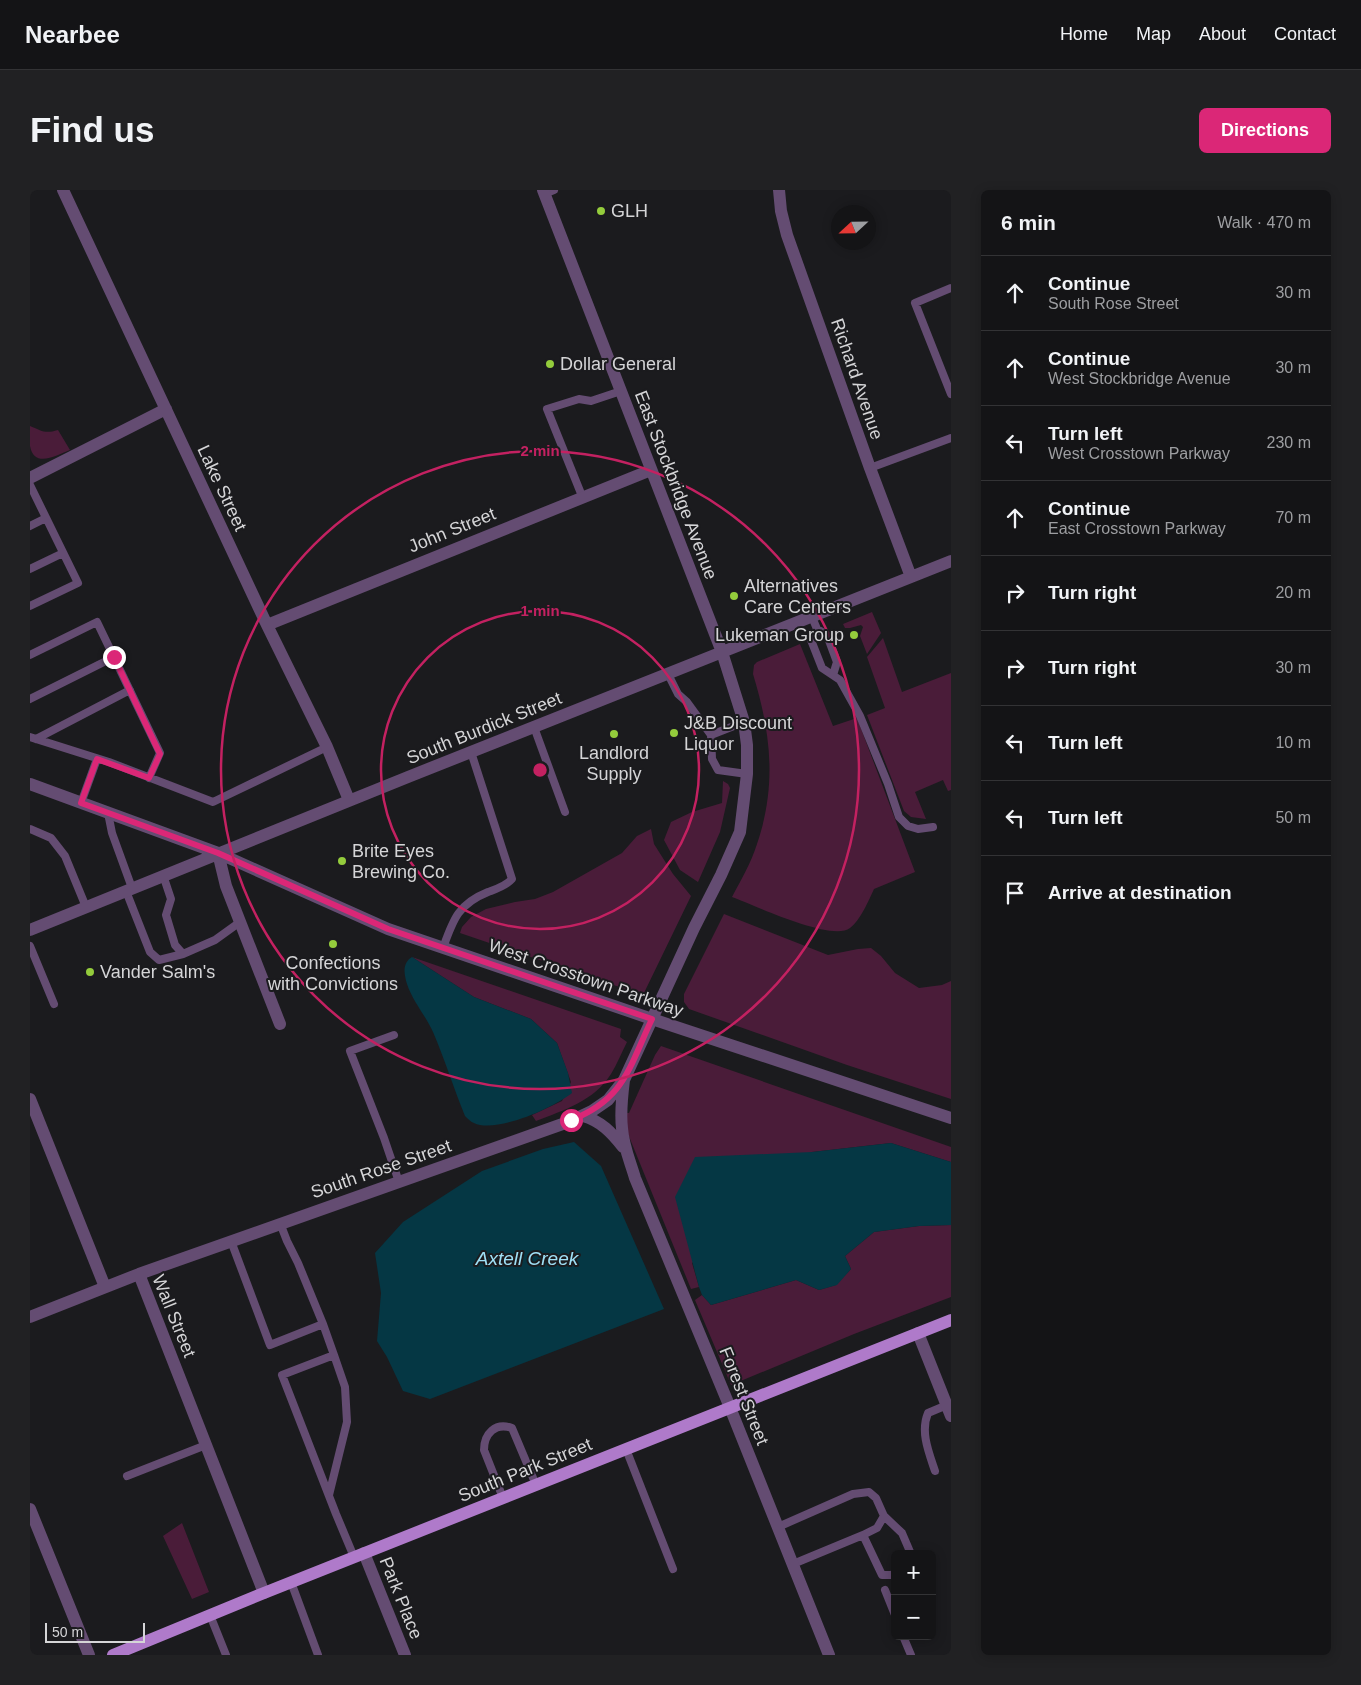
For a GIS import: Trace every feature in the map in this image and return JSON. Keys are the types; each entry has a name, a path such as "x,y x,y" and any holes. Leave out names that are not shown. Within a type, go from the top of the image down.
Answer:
{"main road":[{"name":"South Park Street","path":"113,1655 264,1592 951,1320"}],"street":[{"name":"Lake Street","path":"63,190 267,625 327,747 349,800"},
{"name":"Richard Avenue","path":"780,190 781,211 787,235 910,577"},
{"name":"East Stockbridge Avenue","path":"547,191 621,391 722,652 744,722 747,745 747,774 740,832 624,1080"},
{"path":"31,476 166,409"},
{"name":"John Street","path":"267,625 582,496 651,470"},
{"name":"South Burdick Street","path":"30,930 349,800 722,652 814,623 910,577 951,561"},
{"name":"West Crosstown Parkway","path":"30,784 218,853 388,929 951,1118"},
{"path":"218,853 226,886 280,1024"},
{"name":"South Rose Street","path":"139,1274 583,1116 608,1100 624,1080"},
{"name":"Forest Street","path":"624,1080 621,1120 626,1151 635,1178 730,1407 829,1655"},
{"path":"30,1099 105,1287 30,1317"},
{"name":"Forest Street","path":"583,1116 591,1118 607,1129 626,1151"},
{"name":"Wall Street","path":"105,1287 139,1274 264,1592"},
{"path":"918,1333 949,1410"},
{"path":"30,1509 33,1525 89,1655"},
{"name":"Park Place","path":"359,1555 405,1655"}],"lane":[{"path":"951,288 915,303 951,394"},
{"path":"582,496 547,408 579,398 591,401 621,391"},
{"path":"870,468 951,438"},
{"path":"30,606 78,583 46,518 31,476"},
{"path":"30,526 46,518"},
{"path":"30,568 63,553"},
{"path":"30,655 97,622 160,754 149,778"},
{"path":"814,623 811,640 822,668 840,680 860,716 900,816 908,826 918,829 933,827"},
{"path":"814,623 827,635 837,662 833,675"},
{"path":"30,699 114,657"},
{"path":"668,674 678,694 687,702 711,735 712,758 718,770 747,774"},
{"path":"33,738 130,690"},
{"path":"711,735 744,722"},
{"path":"534,727 565,812"},
{"path":"33,738 97,759 213,802 327,747"},
{"path":"443,948 453,920 464,906 480,895 508,884 512,879 471,752"},
{"path":"81,803 97,759"},
{"path":"108,813 112,833 150,952 159,960 183,954 215,940 240,922"},
{"path":"30,829 52,838 65,856 86,907"},
{"path":"163,875 171,899 166,915 175,945 183,954"},
{"path":"30,946 54,1004"},
{"path":"394,1034 350,1051 384,1138 398,1182"},
{"path":"280,1223 323,1324 345,1386 347,1422 329,1494"},
{"path":"231,1241 270,1345 323,1324"},
{"path":"334,1355 282,1375 329,1494 359,1555"},
{"path":"935,1471 927,1448 925,1421 928,1413 949,1410"},
{"path":"504,1498 484,1450 486,1436 498,1427 506,1426 512,1428 536,1485"},
{"path":"127,1476 206,1445"},
{"path":"626,1449 673,1569"},
{"path":"778,1527 853,1494 869,1492 876,1498 884,1516 902,1532 910,1550"},
{"path":"793,1564 877,1528 884,1516"},
{"path":"863,1535 882,1575 891,1575"},
{"path":"291,1582 318,1655"},
{"path":"885,1590 891,1605"},
{"path":"210,1615 226,1655"},
{"path":"905,1640 911,1655"}],"shaded area":[{"path":"30,426 47,432 58,430 70,450 53,457 41,459 36,457 32,453 30,446"},
{"path":"872,612 881,633 867,654 860,636 863,627 861,625 845,628 843,624"},
{"path":"883,638 902,692 951,673 951,790 948,791 943,780 915,792 926,819 911,817 904,811 867,715 885,708 867,657"},
{"path":"800,644 833,726 857,718 915,872 874,889 854,925 840,931 827,930 792,921 732,897 755,851 763,822 769,780 767,738 764,717 753,674 754,665"},
{"path":"723,781 730,788 720,832 698,882 680,870 664,840 671,822 692,812 722,803"},
{"path":"651,829 654,844 673,874 691,896 643,995 460,933 462,927 471,917 486,909 535,899 553,892 622,853 637,836"},
{"path":"724,914 828,955 871,948 881,956 895,973 919,988 942,985 951,981 951,1099 847,1065 689,1009 684,1002 684,994"},
{"path":"412,957 621,1029 620,1037 627,1042 611,1074 596,1091 578,1104 536,1121 532,1115 562,1101 571,1082 557,1043 531,1019 474,997"},
{"path":"661,1046 951,1147 951,1162 891,1143 812,1152 692,1263 699,1287 691,1289 626,1129 625,1113 629,1113 655,1055"},
{"path":"951,1225 951,1297 854,1334 731,1385 695,1300 702,1295 711,1305 796,1280 819,1290 836,1285 851,1269 845,1256 874,1232 919,1226"},
{"path":"182,1523 209,1592 192,1599 163,1536"}],"water":[{"path":"412,957 474,997 531,1019 557,1043 568,1073 572,1093 539,1112 510,1122 484,1125 474,1123 465,1116 433,1032 407,984 405,966"},
{"name":"Axtell Creek","path":"574,1142 601,1166 664,1309 430,1399 403,1391 377,1341 381,1293 375,1253 403,1222 482,1171 543,1149"},
{"path":"891,1143 951,1162 951,1225 919,1226 874,1232 845,1256 851,1269 837,1285 819,1290 796,1280 711,1305 702,1295 675,1197 695,1157 812,1152"}],"place":[{"name":"GLH","path":"601,211"},
{"name":"Dollar General","path":"550,364"},
{"name":"Alternatives Care Centers","path":"734,596"},
{"name":"Lukeman Group","path":"854,635"},
{"name":"J&B Discount Liquor","path":"674,733"},
{"name":"Landlord Supply","path":"614,734"},
{"name":"Brite Eyes Brewing Co.","path":"342,861"},
{"name":"Confections with Convictions","path":"333,944"},
{"name":"Vander Salm's","path":"90,972"}],"route":[{"path":"114,657 160,754 149,778 97,759 81,803 218,853 388,929 652,1019 624,1080 616,1091 608,1100 592,1112 571,1120"}]}
